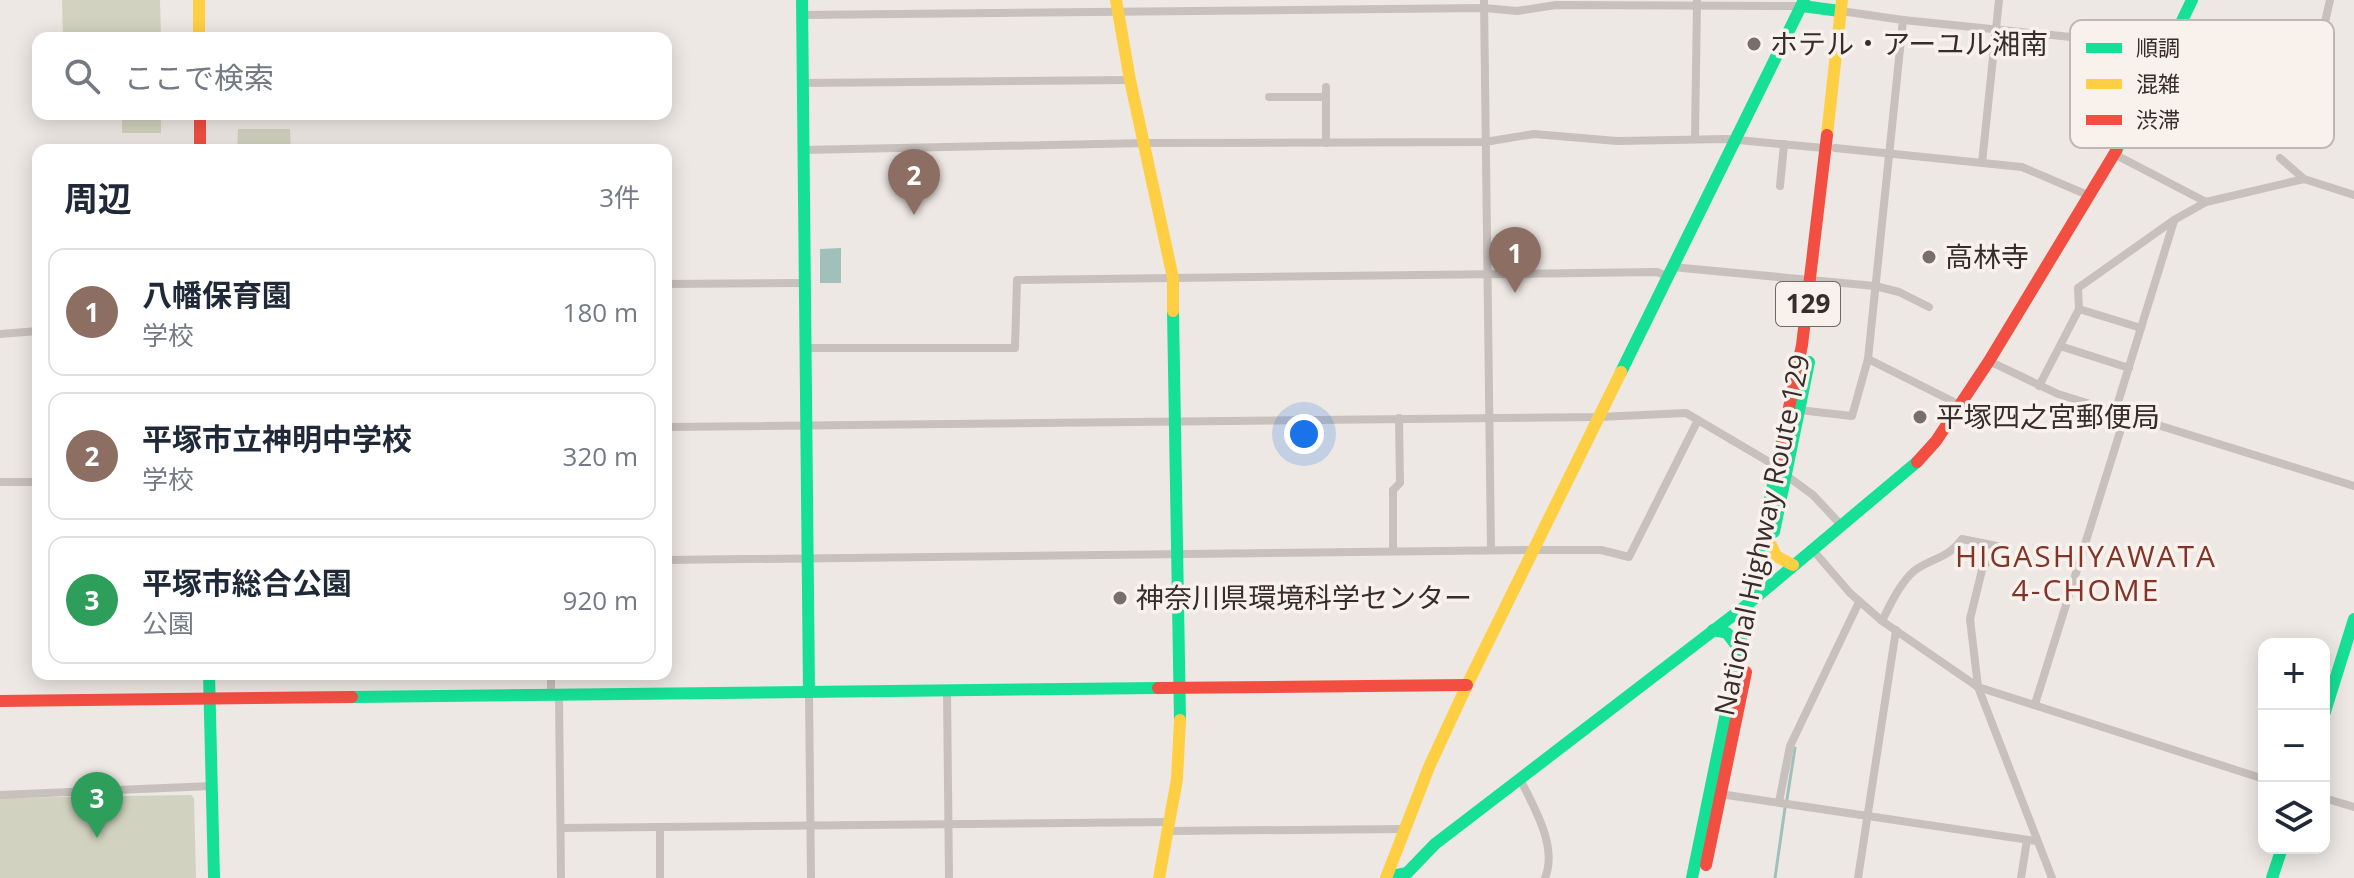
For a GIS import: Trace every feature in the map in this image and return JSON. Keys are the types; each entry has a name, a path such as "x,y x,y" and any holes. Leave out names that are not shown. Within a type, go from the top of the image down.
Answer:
{"main road":[{"path":"199,0 199,32"},
{"path":"802,0 809,692"},
{"path":"2181,20 2190,1"},
{"path":"1387,878 1429,767 1467,685 1803,3 1846,6"},
{"path":"1118,6 1130,80 1173,278 1180,689 1177,779 1159,878"},
{"name":"National Highway Route 129","path":"1703,878 1799,410 1846,6"},
{"path":"200,120 200,144"},
{"path":"1387,878 1407,873 1435,844 1748,604 1911,468 1936,441 1989,361 2117,148"},
{"name":"National Highway Route 129","path":"1692,878 1816,280"},
{"path":"1771,545 1776,556 1793,565"},
{"path":"2326,710 2354,619"},
{"path":"1713,630 1727,633 1740,650"},
{"path":"209,680 214,878"},
{"path":"0,701 1467,685"},
{"path":"2272,878 2280,854"}],"street":[{"path":"1982,163 1999,0"},
{"path":"2325,20 2330,0"},
{"path":"1695,139 1697,2"},
{"path":"802,15 1118,6 1484,4 1517,11 1556,5 1803,3"},
{"path":"1484,4 1491,550"},
{"path":"1846,6 1903,20 2070,37"},
{"path":"1799,410 1852,416 1868,359 1903,20"},
{"path":"803,83 1130,80"},
{"path":"1269,97 1326,92 1326,143"},
{"path":"803,150 1145,143 1485,142 1534,134 1617,141 1734,140 2022,167 2090,196"},
{"path":"1780,186 1784,144"},
{"path":"2114,154 2206,202"},
{"path":"2280,158 2304,179 2353,193"},
{"path":"2039,386 2079,309 2078,288 2174,220 2206,202 2304,179"},
{"path":"2115,412 2174,220"},
{"path":"805,348 1015,348 1017,280 1669,271 1875,286 1899,292 1929,307"},
{"path":"672,284 805,283"},
{"path":"2079,309 2141,328"},
{"path":"0,334 32,331"},
{"path":"2060,346 2129,368"},
{"path":"1868,359 1960,405"},
{"path":"1989,361 2039,386 2125,416 2354,486"},
{"path":"672,427 1599,417 1686,413 1776,466"},
{"path":"2035,704 2125,416"},
{"path":"1393,551 1393,490 1400,483 1399,418"},
{"path":"672,560 1491,550 1601,550 1629,557 1698,420"},
{"path":"1787,476 1813,495 1841,525"},
{"path":"0,482 32,482"},
{"path":"1882,621 1890,602 1913,572 1954,551 1962,539 1997,546 1982,570 1970,619 1978,687 2031,840 2052,878"},
{"path":"1812,549 1859,602 1978,687 2258,777"},
{"path":"1779,802 1792,741 1859,602"},
{"path":"1858,878 1896,630"},
{"path":"552,680 561,878"},
{"path":"947,691 949,878"},
{"path":"809,692 811,878"},
{"path":"1520,779 1544,833 1551,865 1545,878"},
{"path":"0,795 211,786"},
{"path":"1720,794 2031,840"},
{"path":"2330,800 2354,807"},
{"path":"561,828 949,825 1405,829"},
{"path":"660,827 660,878"},
{"path":"2021,878 2031,840"}],"green space":[{"path":"62,0 160,0 161,32 63,32"},
{"path":"122,120 161,120 161,133 122,133"},
{"path":"238,129 290,129 291,144 237,144"},
{"path":"191,795 194,798 196,878 0,878 0,798"}],"water":[{"path":"841,248 841,283 820,283 820,249"}],"waterway":[{"path":"1787,799 1795,748"},
{"path":"1775,878 1785,808"}],"traffic: fast":[{"path":"802,0 809,692"},
{"path":"1621,372 1804,0"},
{"path":"2182,20 2192,0"},
{"path":"1802,6 1840,11"},
{"path":"1173,311 1180,720"},
{"path":"1774,532 1809,362"},
{"path":"1387,877 1407,873 1435,844 1748,604 1917,462"},
{"path":"1692,878 1776,470"},
{"path":"2326,710 2354,619"},
{"path":"1713,630 1727,633 1740,650"},
{"path":"209,680 214,878"},
{"path":"352,697 1158,688"},
{"path":"2272,878 2280,854"}],"traffic: slow":[{"path":"199,0 199,32"},
{"path":"1116,0 1173,278 1173,311"},
{"path":"1827,135 1842,0"},
{"path":"1386,878 1429,767 1467,685 1621,372"},
{"path":"1771,545 1776,556 1793,565"},
{"path":"1159,878 1177,779 1180,720"}],"traffic: jam":[{"path":"200,120 200,144"},
{"path":"1776,470 1802,345 1827,135"},
{"path":"1917,462 1936,441 1989,361 2116,151"},
{"path":"1706,865 1746,672"},
{"path":"1158,688 1467,685"},
{"path":"0,701 352,697"}],"place":[{"name":"ホテル・アーユル湘南","path":"1754,44"},
{"name":"平塚市立神明中学校","path":"914,215"},
{"name":"高林寺","path":"1929,257"},
{"name":"八幡保育園","path":"1515,293"},
{"name":"平塚四之宮郵便局","path":"1920,417"},
{"name":"神奈川県環境科学センター","path":"1120,598"},
{"name":"平塚市総合公園","path":"97,838"}],"district":[{"name":"HIGASHIYAWATA 4-CHOME","path":"2086,574"}]}
